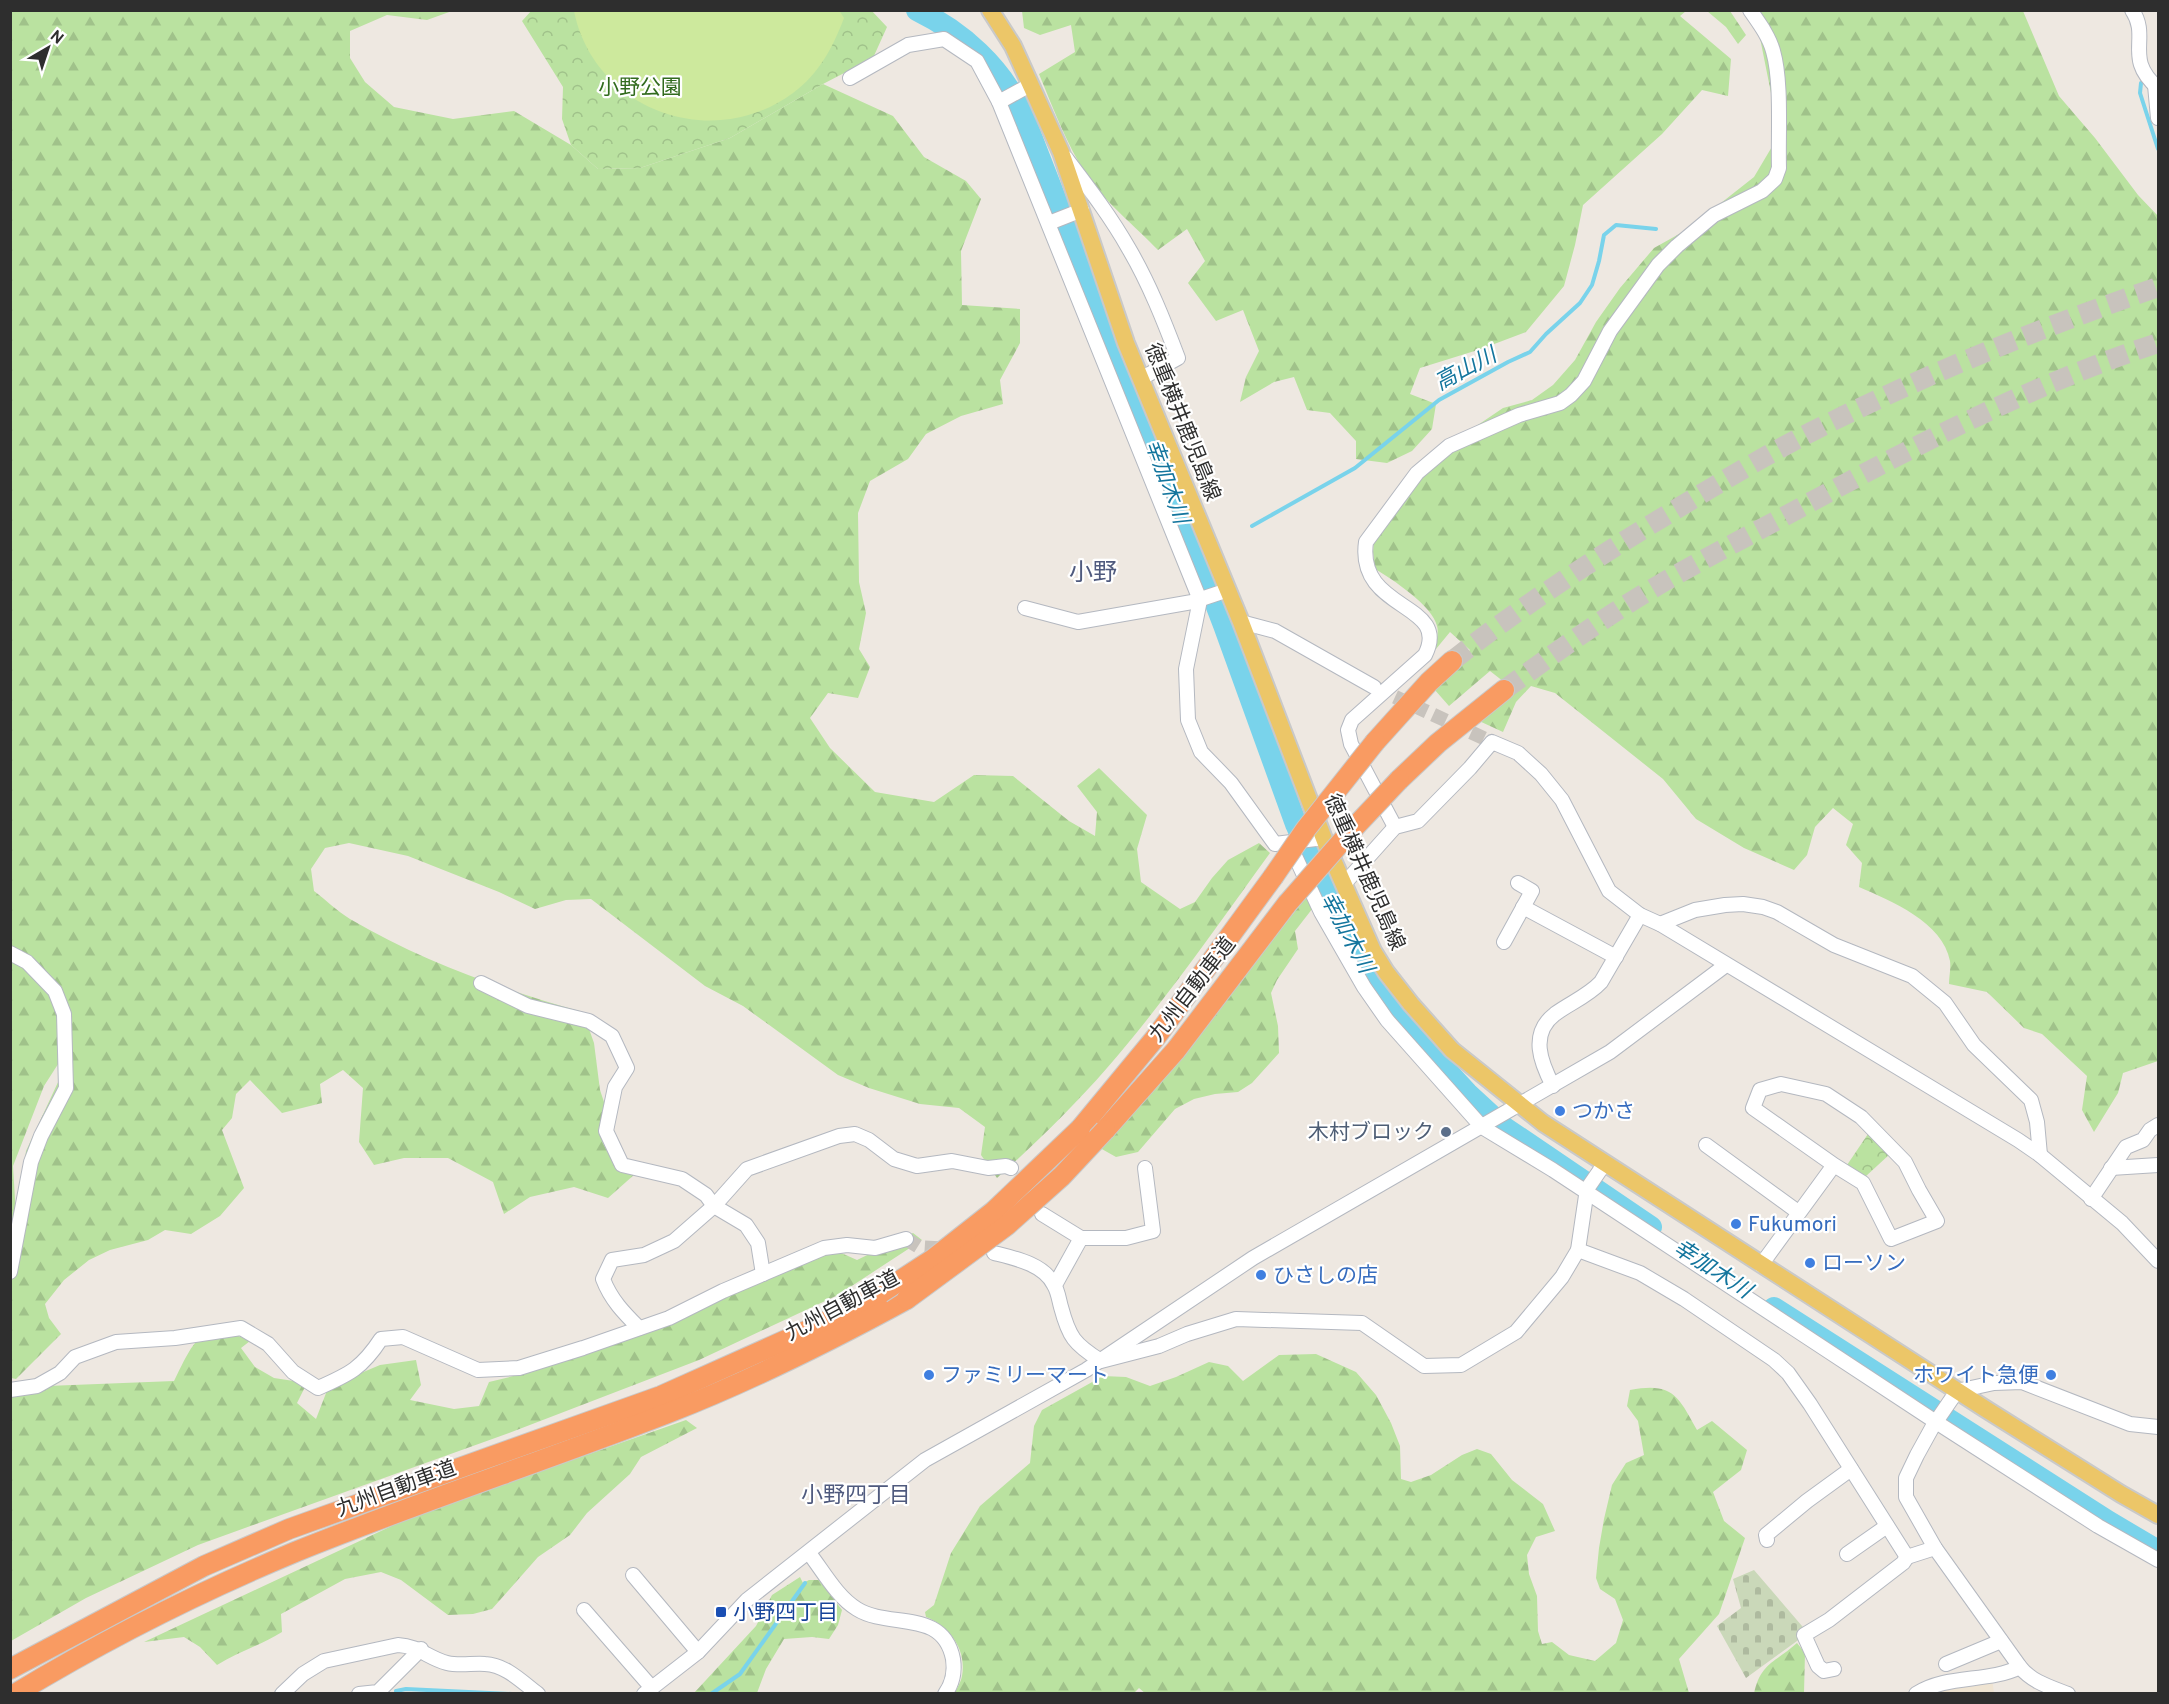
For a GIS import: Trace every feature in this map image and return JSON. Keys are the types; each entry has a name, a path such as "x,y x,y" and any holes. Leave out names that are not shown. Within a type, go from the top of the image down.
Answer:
{"highway":[{"name":"九州自動車道","path":"10,1669 193,1572 289,1529 661,1396 804,1332 881,1293 933,1259 994,1211 1080,1129 1156,1037 1306,829 1375,742 1429,682 1452,661"},
{"name":"九州自動車道","path":"15,1694 90,1650 163,1613 294,1553 374,1521 670,1413 825,1344 907,1299 1006,1226 1062,1176 1176,1050 1287,904 1350,832 1438,743 1504,690"}],"main road":[{"name":"徳重横井鹿児島線","path":"990,10 1013,46 1061,152 1119,323 1241,622 1322,838 1373,951 1386,972 1452,1050 1514,1108 1601,1168 1761,1265 1953,1395 2158,1515"}],"street":[{"path":"1395,827 1350,744 1348,730 1352,720 1425,656 1431,644 1430,632 1416,614 1376,586 1368,573 1364,556 1366,542 1417,472 1449,446 1519,415 1560,403 1571,395 1584,381 1610,331 1658,265 1714,215 1762,191 1775,178 1779,168 1777,71 1773,50 1766,34 1750,10"},
{"path":"2132,10 2139,26 2139,62 2146,76 2157,86 2158,118"},
{"path":"850,78 908,45 944,39 977,61 999,102 1166,519 1201,599 1186,669 1188,720 1201,752 1231,783 1275,844 1322,838"},
{"path":"999,102 1030,85"},
{"path":"1061,152 1099,202 1129,249 1178,358 1142,378"},
{"path":"1049,224 1082,210"},
{"path":"1025,608 1078,622 1201,599 1228,590"},
{"path":"1241,622 1275,632 1374,687"},
{"path":"1344,884 1395,827 1418,820 1470,768 1492,742 1518,753 1541,774 1562,800 1609,891 1640,915 1660,924 2018,1140 2040,1155 2156,1252"},
{"path":"1293,842 1321,912 1364,987 1387,1020 1486,1125 2098,1526 2158,1560"},
{"path":"1504,942 1532,891 1518,883"},
{"path":"1660,924 1695,910 1725,905 1743,904 1763,907 1777,912 1834,945 1912,976 1945,1004 1974,1045 2031,1100 2037,1122 2040,1155"},
{"path":"1523,907 1616,957"},
{"path":"1553,1086 1539,1056 1541,1035 1545,1026 1556,1013 1595,989 1607,974 1640,915"},
{"path":"10,953 27,962 55,991 64,1014 66,1088 41,1136 31,1162 10,1272"},
{"path":"584,1610 648,1691 698,1652 747,1600 926,1460 1101,1361 1253,1258 1610,1052 1726,965"},
{"path":"481,983 528,1006 589,1021 612,1036 627,1068 615,1087 606,1131 622,1165 682,1179 706,1195 714,1206 746,1225 758,1243 763,1274"},
{"path":"1781,1084 1826,1094 1861,1117 1905,1162 1937,1221 1891,1239 1863,1183 1834,1165 1753,1108 1760,1090 1781,1084"},
{"path":"2091,1199 2126,1147 2143,1140 2150,1130 2158,1125"},
{"path":"639,1328 619,1308 603,1279 612,1260 644,1255 674,1241 714,1206 747,1169 838,1136 855,1134 869,1140 894,1158 917,1166 952,1161 988,1168 1006,1166 1011,1168"},
{"path":"1706,1145 1798,1212"},
{"path":"1761,1265 1834,1165"},
{"path":"2111,1168 2158,1165"},
{"path":"1042,1214 1081,1238 1126,1238 1153,1231 1145,1168"},
{"path":"994,1253 1020,1259 1048,1276 1055,1285 1072,1340 1101,1361 1159,1346 1186,1334 1236,1319 1362,1323 1424,1366 1461,1365 1516,1332 1562,1277 1578,1250 1587,1191 1601,1168"},
{"path":"1055,1285 1081,1238"},
{"path":"10,1390 37,1386 60,1373 75,1357 116,1342 175,1338 241,1328 268,1344 293,1372 318,1388 349,1375 368,1359 381,1339 403,1337 478,1370 519,1368 669,1318 723,1290 824,1248 847,1245 875,1248 906,1239"},
{"path":"1578,1250 1640,1273 1774,1360 1788,1374 1810,1404 1907,1557"},
{"path":"2068,1694 2041,1684 2020,1667 1935,1548 1906,1497 1906,1478 1936,1421 1953,1395 1994,1383 2022,1382 2130,1424 2158,1427"},
{"path":"1767,1540 1766,1535 1851,1469"},
{"path":"1847,1554 1887,1526"},
{"path":"1834,1669 1824,1671 1818,1666 1804,1635 1829,1620 1903,1563 1907,1557 1935,1548"},
{"path":"809,1553 841,1595 856,1609 926,1625 944,1638 951,1649 954,1670 954,1676 945,1694"},
{"path":"633,1575 698,1652"},
{"path":"1946,1664 2001,1641"},
{"path":"282,1694 303,1674 324,1661 386,1646 409,1645 448,1663 488,1664 499,1667 510,1672 538,1694"},
{"path":"359,1694 378,1692 421,1649"},
{"path":"1917,1694 1934,1686 2006,1674 2020,1667"}],"shaded area":[{"path":"1992,1679 1994,1693 1919,1694"}],"green space":[{"name":"小野公園","path":"532,10 871,10 887,27 873,58 730,138 640,168 598,169 571,145 562,119 563,87 522,21"},
{"path":"839,10 844,18 824,59 818,69 793,93 761,111 727,119 693,120 661,112 631,96 605,74 586,45 574,11"},
{"path":"10,11 452,11 427,20 387,15 350,31 350,58 365,82 394,107 453,119 514,111 571,145 598,169 640,168 730,138 823,84 893,116 924,157 966,181 981,199 961,251 962,305 1020,309 1020,343 1000,380 1003,404 961,416 926,434 908,459 870,481 858,513 859,582 866,613 859,649 870,667 858,698 828,693 810,718 830,748 875,792 934,802 974,775 1013,776 1069,821 1095,836 1097,812 1077,786 1099,768 1147,815 1137,849 1141,882 1180,909 1195,902 1228,860 1259,843 1270,853 1191,962 1129,1042 1068,1111 997,1178 981,1155 985,1127 959,1108 920,1104 869,1088 838,1075 743,1006 705,986 591,899 566,900 535,909 499,892 408,856 349,843 325,848 311,869 314,891 345,916 435,962 493,984 583,1012 594,1043 600,1090 619,1147 635,1174 608,1198 574,1187 530,1197 504,1214 493,1182 448,1158 404,1158 374,1165 359,1142 363,1088 343,1070 320,1084 322,1103 282,1113 250,1080 236,1094 232,1118 222,1130 244,1188 220,1216 191,1234 165,1230 148,1240 110,1250 89,1260 64,1280 45,1304 49,1318 61,1334 16,1379 11,1378 11,1270 26,1151 66,1065 69,1045 41,969 11,945"},
{"path":"1022,11 1686,11 1680,16 1731,59 1728,96 1702,90 1662,134 1583,205 1564,286 1526,332 1420,368 1410,394 1436,404 1432,429 1412,451 1387,463 1356,459 1356,441 1330,413 1307,410 1294,377 1274,382 1240,402 1246,377 1259,351 1243,310 1216,321 1188,283 1205,261 1187,229 1158,250 1111,204 1087,176 1067,139 1039,74 1075,52 1071,25 1040,35 1024,28"},
{"path":"1707,11 1730,11 1746,35 1738,44 1726,27"},
{"path":"1743,11 2023,11 2059,96 2095,138 2138,195 2158,216 2158,1061 2123,1073 2118,1093 2094,1132 2082,1110 2087,1076 2042,1034 2024,1028 1987,992 1949,984 1950,961 1945,947 1927,924 1900,906 1859,887 1862,863 1846,845 1853,824 1833,808 1815,827 1807,855 1794,870 1744,848 1696,819 1663,779 1555,693 1531,686 1516,702 1503,732 1477,720 1513,689 1490,671 1449,706 1434,689 1470,650 1450,632 1436,649 1438,628 1428,610 1411,594 1375,569 1373,552 1375,528 1397,494 1469,431 1503,408 1532,400 1553,385 1575,360 1596,322 1620,288 1654,248 1688,229 1754,177 1773,145 1772,98 1759,33"},
{"path":"1310,892 1316,904 1295,931 1298,949 1271,993 1278,1026 1279,1053 1252,1083 1238,1092 1194,1099 1175,1109 1138,1152 1116,1157 1100,1148 1226,1000"},
{"path":"11,955 50,989 57,1012 60,1061 44,1086 13,1166 16,1216 11,1246"},
{"path":"1868,1134 1890,1154 1865,1177 1847,1165"},
{"path":"913,1233 922,1240 838,1295 699,1360 509,1433 198,1545 86,1598 11,1641 11,1392 47,1386 174,1381 194,1344 201,1337 220,1332 233,1334 250,1341 241,1348 255,1367 274,1378 307,1383 297,1403 316,1419 328,1388 380,1365 416,1360 421,1385 410,1400 454,1409 479,1406 489,1382 530,1372 646,1332 706,1307 796,1262 822,1253 839,1252 857,1260"},
{"path":"1316,1354 1356,1372 1376,1395 1400,1446 1401,1479 1411,1482 1431,1475 1462,1455 1477,1449 1491,1454 1512,1480 1543,1504 1555,1531 1536,1537 1527,1555 1529,1574 1537,1596 1538,1631 1542,1644 1552,1642 1569,1655 1595,1661 1616,1643 1623,1620 1615,1599 1600,1589 1596,1578 1599,1548 1612,1485 1626,1463 1644,1455 1638,1421 1627,1406 1630,1390 1656,1388 1665,1390 1679,1400 1697,1430 1712,1421 1747,1450 1741,1470 1713,1492 1724,1521 1745,1538 1719,1614 1679,1659 1689,1693 1146,1694 1139,1688 1133,1694 955,1693 960,1683 963,1666 959,1648 949,1633 926,1617 925,1612 934,1605 951,1553 980,1506 1030,1463 1034,1426 1042,1410 1103,1376 1126,1377 1150,1386 1209,1362 1228,1366 1243,1381 1279,1355"},
{"path":"686,1420 697,1428 641,1457 630,1474 587,1513 570,1535 538,1557 492,1609 473,1614 448,1615 401,1580 381,1572 345,1579 281,1614 282,1632 217,1665 200,1647 184,1637 144,1642 413,1516"},
{"path":"1754,1570 1808,1633 1746,1678 1717,1626 1741,1608 1733,1579"},
{"path":"800,1577 803,1583 809,1580 819,1580 842,1610 838,1625 829,1639 812,1637 784,1639 766,1669 757,1693 694,1693 756,1626 772,1595"},
{"path":"1797,1643 1805,1653 1804,1693 1754,1694 1765,1669"}],"waterway":[{"name":"幸加木川","path":"917,10 949,29 978,52 1003,81 1022,113 1079,260 1143,414 1224,625 1296,824 1331,902 1367,972 1391,1010 1467,1093 1505,1128 1651,1227"},
{"path":"2141,83 2140,93 2158,149"},
{"name":"高山川","path":"1252,526 1355,468 1439,400 1530,352 1580,303 1592,285 1604,235 1616,225 1656,229"},
{"name":"幸加木川","path":"1774,1308 2158,1551"},
{"path":"711,1694 740,1674 805,1583"},
{"path":"396,1691 406,1689 512,1694"}],"tunnel":[{"path":"1452,661 1524,607 1599,557 1790,443 1896,391 1982,354 2158,287"},
{"path":"1504,690 1582,634 1642,595 1698,562 1851,480 2024,395 2158,343"},
{"path":"1376,688 1492,742"},
{"path":"906,1239 919,1247 950,1249"}],"place":[{"name":"つかさ","path":"1560,1111"},
{"name":"木村ブロック","path":"1446,1132"},
{"name":"Fukumori","path":"1736,1224"},
{"name":"ローソン","path":"1810,1263"},
{"name":"ひさしの店","path":"1261,1275"},
{"name":"ファミリーマート","path":"929,1375"},
{"name":"ホワイト急便","path":"2051,1375"},
{"name":"小野四丁目","path":"721,1612"}],"district":[{"name":"小野","path":"1093,572"},
{"name":"小野四丁目","path":"856,1494"}]}
